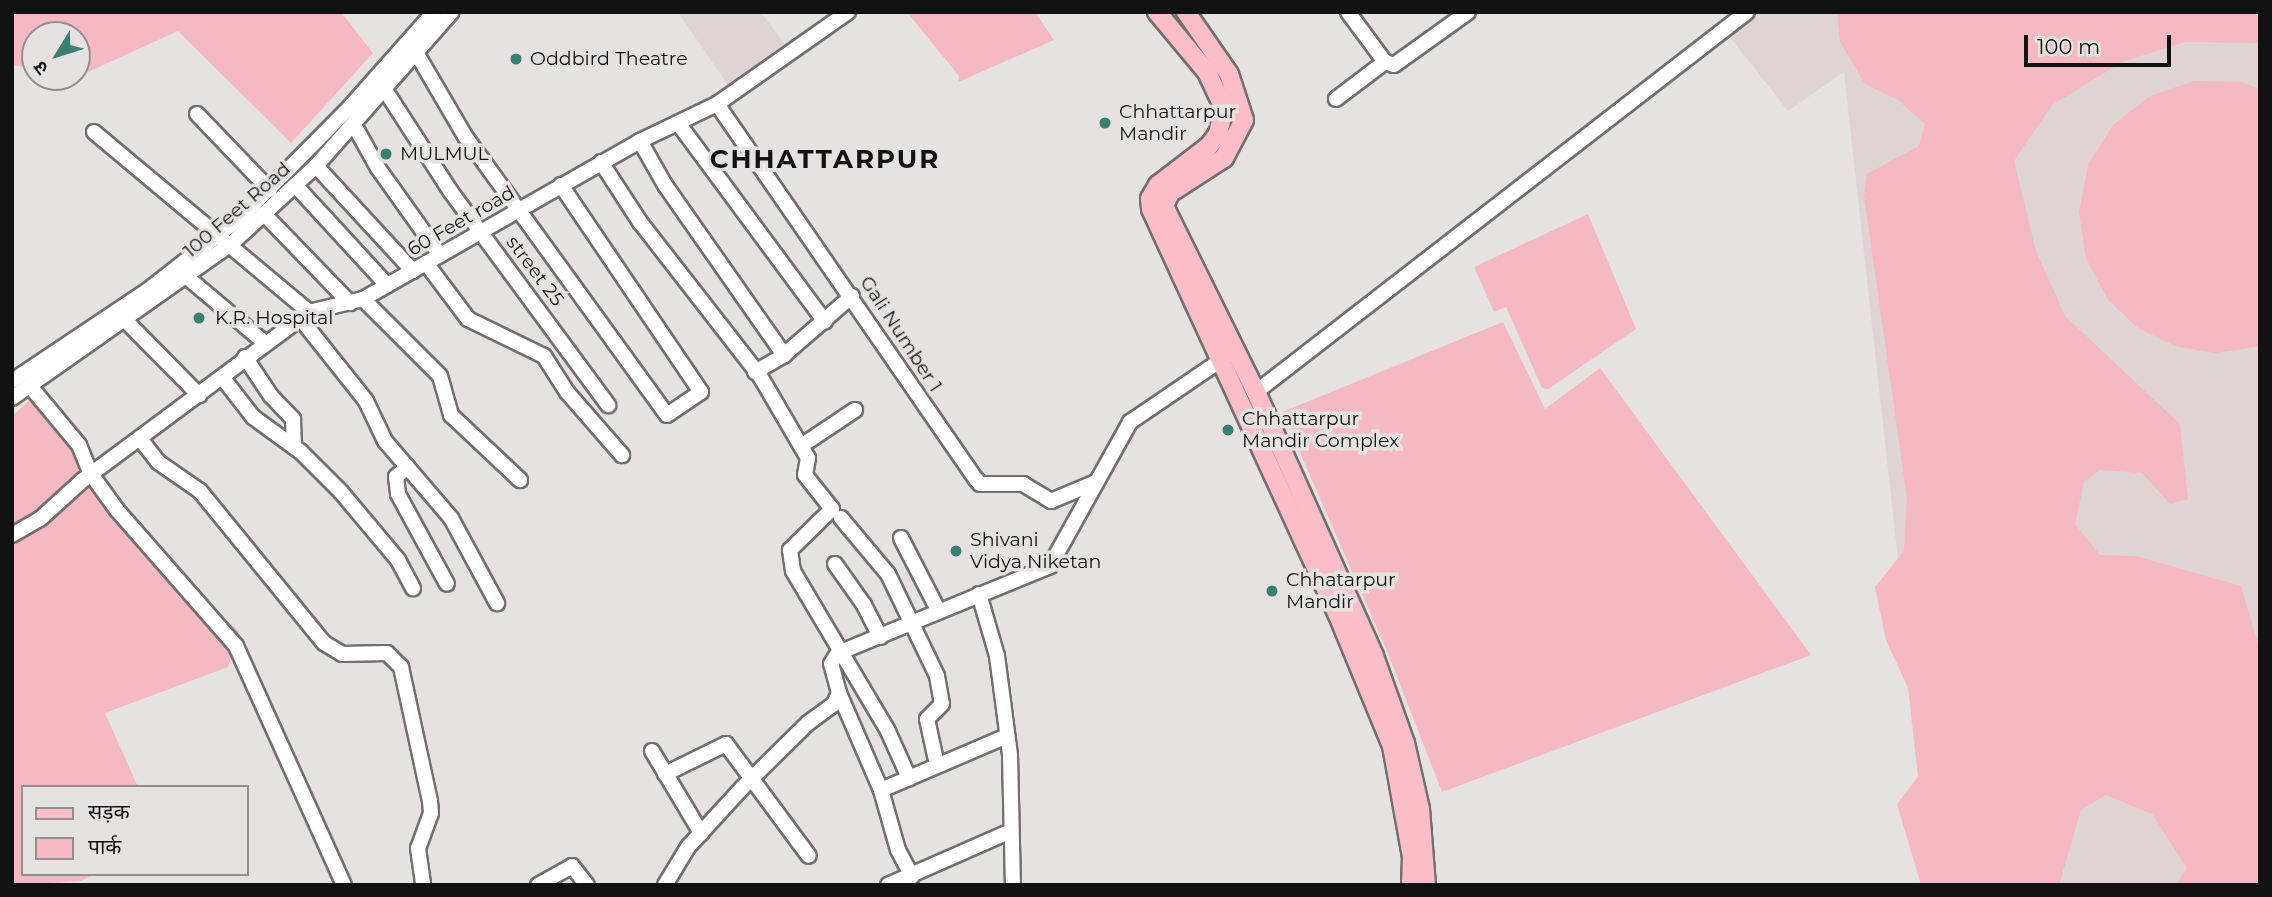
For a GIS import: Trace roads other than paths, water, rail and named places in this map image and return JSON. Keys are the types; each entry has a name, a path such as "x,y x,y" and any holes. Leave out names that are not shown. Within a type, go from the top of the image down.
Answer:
{"main road":[{"path":"1157,12 1176,30 1207,72 1224,108 1218,134 1209,146 1158,185 1150,199 1172,260 1228,355 1256,392 1345,612 1392,746 1409,831 1411,885"},
{"path":"1186,12 1229,74 1244,120 1224,158 1170,193 1164,206 1228,355 1405,743 1420,809 1426,885"}],"street":[{"name":"100 Feet Road","path":"12,381 148,290 219,235 270,190 434,12"},
{"name":"100 Feet Road","path":"12,398 127,322 230,245 316,166 452,12"},
{"name":"60 Feet road","path":"12,535 40,519 96,472 304,315 356,301 483,233 601,162 717,104 848,12"},
{"path":"1348,12 1385,62"},
{"path":"1336,99 1385,62 1399,64 1468,12"},
{"path":"1256,392 1747,12"},
{"path":"417,54 465,136 667,415 701,393 561,186"},
{"name":"street 25","path":"385,90 483,233 608,405"},
{"name":"Gali Number 1","path":"717,104 981,484 1018,483 1051,501 1096,482"},
{"path":"197,114 270,190"},
{"path":"678,122 825,322"},
{"path":"354,125 378,168 440,255"},
{"path":"94,132 219,235 304,315 361,394 385,441 451,518 498,603"},
{"path":"640,141 665,185 784,355"},
{"path":"601,162 640,222 755,372 808,458 805,475 832,509 790,550 793,571 887,729 909,778"},
{"path":"316,166 468,319 544,356 561,385 622,454"},
{"path":"295,185 387,285"},
{"path":"264,214 440,376 452,415 520,480"},
{"path":"188,278 265,343"},
{"path":"755,372 784,355 852,296"},
{"path":"127,322 199,395"},
{"path":"912,876 894,840 881,790 839,693 831,664 842,651 913,624 1055,562 1096,482 1138,414 1228,355"},
{"path":"245,357 271,396 293,419 294,447"},
{"path":"222,377 258,422 294,447 370,525 413,588"},
{"path":"30,386 79,445 156,558 219,621 248,665 344,885"},
{"path":"801,446 855,410"},
{"path":"141,440 158,462 200,491 324,643 342,654 387,653 401,667 431,813 418,848 423,885"},
{"path":"407,467 396,477 398,494 447,584"},
{"path":"841,518 888,574 940,687 942,704 927,719 937,765"},
{"path":"901,538 939,612"},
{"path":"835,564 864,605 880,637"},
{"path":"979,594 997,656 1007,736 1013,885"},
{"path":"666,885 701,833 808,723 830,708 839,693"},
{"path":"881,790 1007,736"},
{"path":"665,774 726,744 809,856"},
{"path":"652,751 701,833"},
{"path":"888,885 1009,832"},
{"path":"538,885 572,866 587,885"}],"place":[{"name":"Oddbird Theatre","path":"516,59"},
{"name":"Chhattarpur Mandir","path":"1105,123"},
{"name":"MULMUL","path":"386,154"},
{"name":"K.R. Hospital","path":"199,318"},
{"name":"Chhattarpur Mandir Complex","path":"1228,430"},
{"name":"Shivani Vidya Niketan","path":"956,551"},
{"name":"Chhatarpur Mandir","path":"1272,591"}],"district":[{"name":"CHHATTARPUR","path":"825,160"}]}
